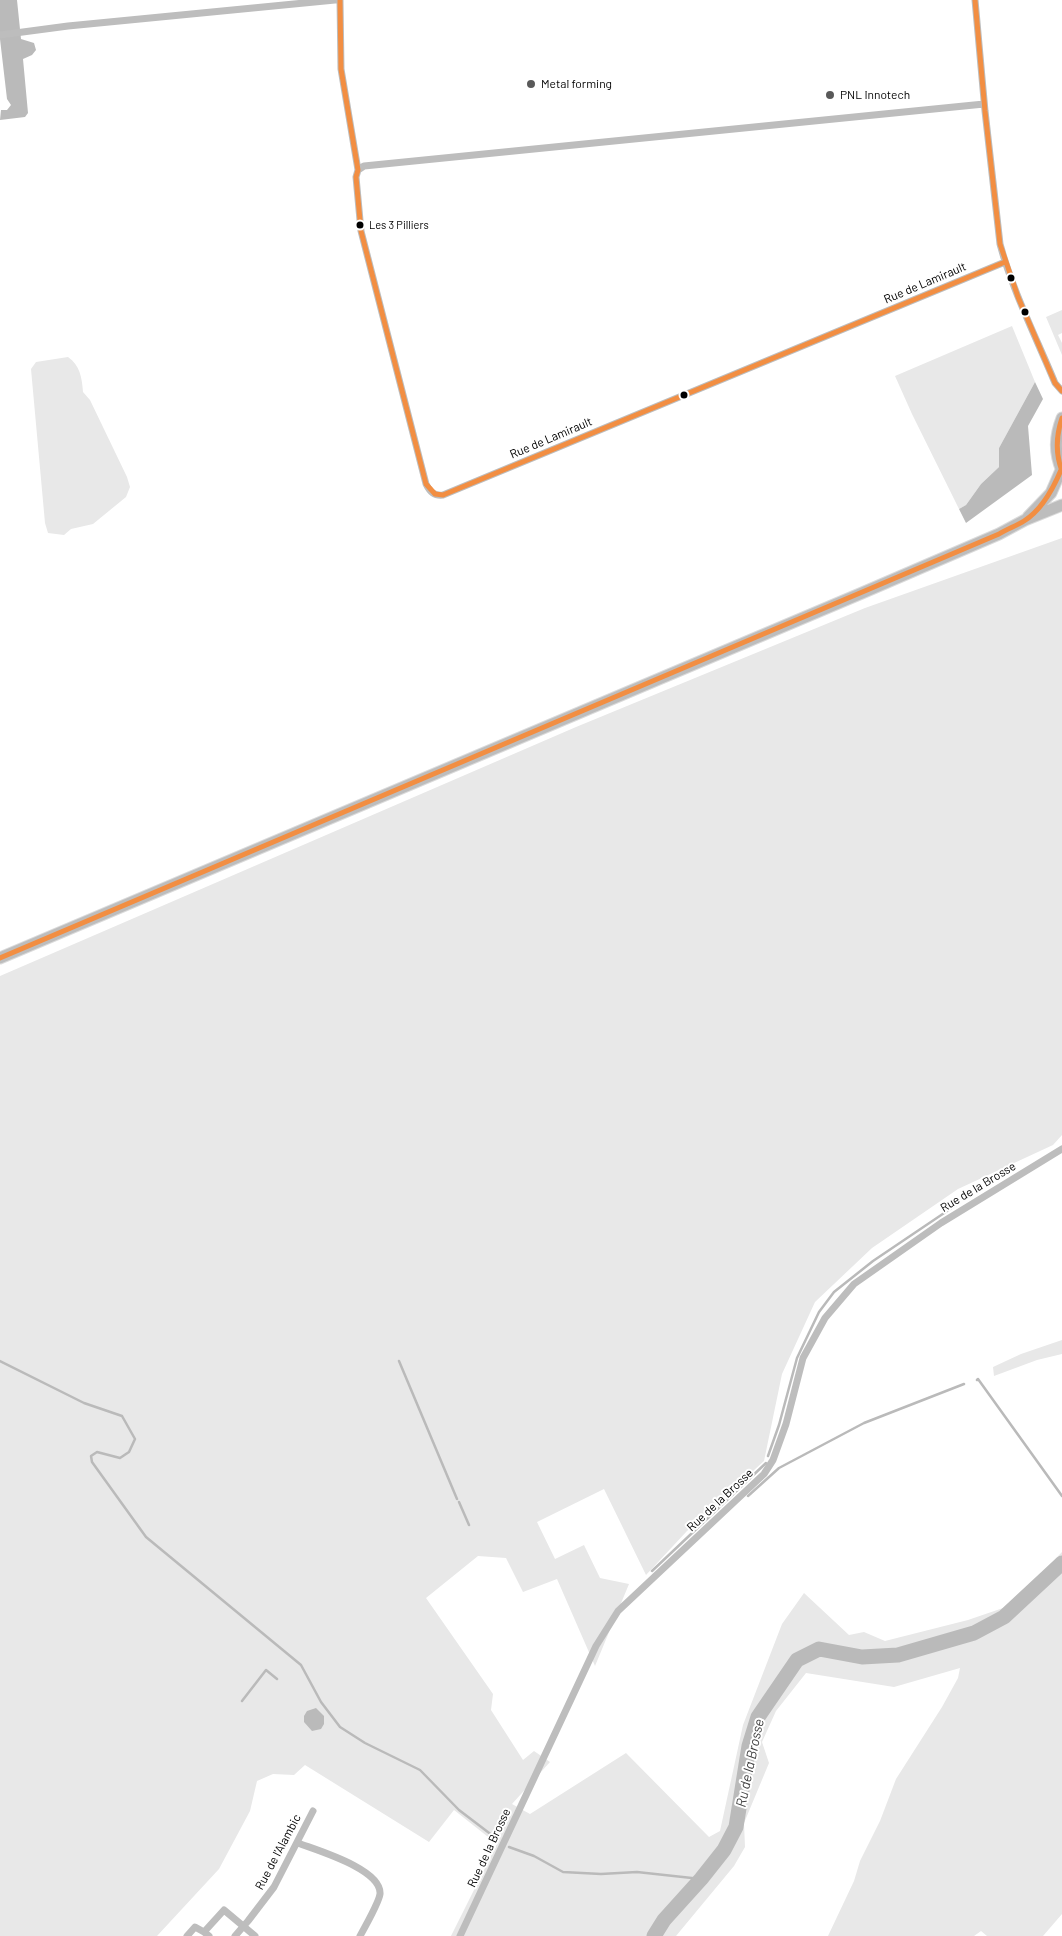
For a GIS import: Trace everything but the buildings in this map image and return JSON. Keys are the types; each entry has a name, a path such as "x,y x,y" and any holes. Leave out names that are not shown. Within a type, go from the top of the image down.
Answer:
{"main road":[{"path":"1025,520 1051,493 1062,470 1056,453 1056,435 1062,418"},
{"path":"0,958 862,593 1062,505"}],"street":[{"path":"0,35 68,26 335,0"},
{"path":"340,0 341,68 358,170 364,166 984,104"},
{"path":"975,0 984,104 1000,244 1005,262 1055,383 1062,391"},
{"name":"Rue de Lamirault","path":"358,170 356,177 360,231 426,484 429,491 438,495 443,495 1005,262"},
{"name":"Rue de la Brosse","path":"460,1936 606,1627 618,1611 764,1474 773,1460 786,1424 803,1358 825,1318 854,1284 862,1278 941,1223 1062,1149"},
{"name":"Rue de l'Alambic","path":"235,1936 274,1887 313,1811"},
{"path":"298,1843 359,1868 375,1881 379,1887 380,1895 360,1936"},
{"path":"187,1936 195,1927 206,1934 224,1910 255,1936"}],"shaded area":[{"path":"0,0 17,0 21,39 34,43 36,50 32,55 23,59 28,113 25,117 0,120 1,110 7,110 11,105 7,99 0,39"},
{"path":"1062,310 1062,333 1058,335 1062,343 1062,355 1046,317"},
{"path":"1012,326 1035,382 999,448 999,467 981,484 966,505 959,509 895,376"},
{"path":"68,357 78,368 83,392 90,400 130,487 126,497 93,524 71,529 64,535 48,533 45,523 31,369 36,362"},
{"path":"1035,382 1043,399 1028,426 1032,475 966,523 959,509 966,505 981,484 999,467 999,448"},
{"path":"1062,538 1062,1135 1053,1145 958,1189 872,1248 815,1302 782,1374 764,1461 687,1531 646,1575 604,1489 537,1522 555,1559 584,1545 600,1578 629,1584 595,1666 557,1579 523,1592 506,1558 478,1556 426,1598 493,1694 491,1710 523,1760 534,1751 550,1762 512,1804 530,1814 626,1753 709,1837 720,1831 743,1725 782,1624 804,1593 849,1635 864,1632 885,1641 968,1620 1003,1608 1032,1583 1062,1552 1062,1914 1043,1936 987,1936 981,1931 974,1936 828,1936 854,1881 860,1861 880,1821 896,1779 942,1707 958,1678 960,1668 894,1687 806,1673 776,1711 762,1742 769,1763 744,1823 745,1847 734,1866 676,1936 451,1936 497,1844 454,1810 429,1842 305,1765 294,1775 273,1774 257,1781 250,1811 219,1869 157,1936 0,1936 0,976 576,727 865,608"},
{"path":"1062,1340 1062,1354 1037,1360 994,1376 993,1367 1021,1354"},
{"path":"316,1708 324,1716 324,1724 321,1729 312,1731 304,1722 304,1716 307,1711"}],"waterway":[{"path":"768,1456 779,1425 797,1358 819,1312 834,1292 873,1261 959,1203"},
{"path":"0,1361 84,1403 122,1416 135,1439 129,1452 120,1458 97,1452 91,1456 92,1462 146,1537 301,1665 321,1702 340,1727 365,1743 420,1770 459,1810 497,1839"},
{"path":"399,1361 457,1499"},
{"path":"977,1380 1062,1496"},
{"path":"748,1496 779,1468 864,1423 964,1384"},
{"path":"652,1571 766,1463"},
{"path":"459,1502 469,1525"},
{"name":"Ru de la Brosse","path":"654,1936 664,1920 724,1850 736,1827 749,1746 758,1717 797,1660 819,1649 862,1657 898,1655 974,1633 1004,1617 1062,1563"},
{"path":"242,1701 266,1670 277,1679"},
{"path":"509,1847 534,1856 563,1872 601,1874 637,1872 701,1879"}],"transit line":[{"path":"340,0 341,69 358,170 356,177 361,231 426,484 435,494 443,495 1005,262"},
{"path":"975,0 1000,244 1018,297 1055,383 1062,391"},
{"path":"1062,418 1057,444 1058,458 1062,471"},
{"path":"0,958 999,534 1024,521 1042,505 1051,492 1061,470"}],"place":[{"name":"Metal forming","path":"531,84"},
{"name":"PNL Innotech","path":"830,95"},
{"name":"Les 3 Pilliers","path":"360,225"}]}
